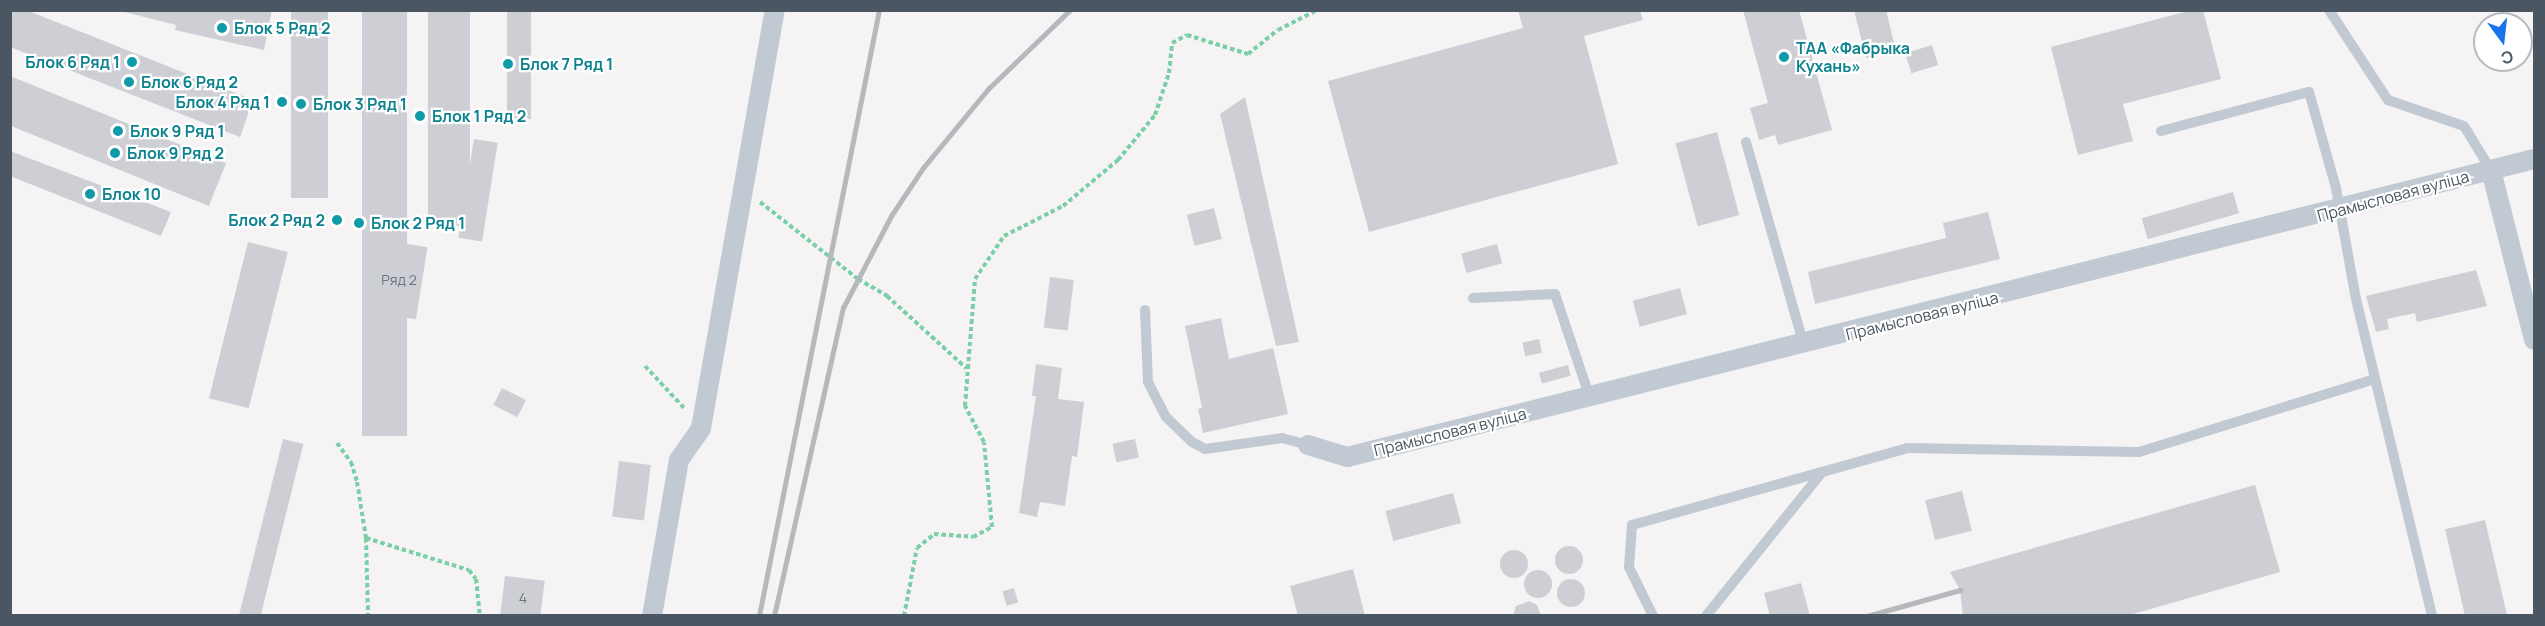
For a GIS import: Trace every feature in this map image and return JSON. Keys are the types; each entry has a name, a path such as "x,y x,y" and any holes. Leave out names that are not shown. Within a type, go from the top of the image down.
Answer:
{"street":[{"path":"652,615 679,460 701,428 775,10"},
{"name":"Прамысловая вуліца","path":"1308,445 1347,457 1804,345 2535,159"},
{"path":"2491,170 2535,340"}],"lane":[{"path":"2329,10 2388,100 2464,126 2491,170"},
{"path":"2161,131 2309,92 2341,210 2375,379 2432,615"},
{"path":"1746,142 1804,345"},
{"path":"1473,298 1555,294 1590,398"},
{"path":"1145,310 1148,382 1166,417 1192,442 1205,450 1282,438 1308,445"},
{"path":"1653,615 1629,567 1632,525 1907,448 2139,452 2375,379"},
{"path":"1706,615 1822,472"}],"path":[{"path":"904,615 917,548 934,534 973,537 992,527 986,496 984,442 965,406 975,279 1004,236 1063,206 1118,160 1155,115 1169,73 1172,43 1187,35 1248,54 1278,30 1317,10"},
{"path":"744,190 858,279 887,296 967,369"},
{"path":"645,366 701,428"},
{"path":"337,443 351,462 366,538 368,615"},
{"path":"366,538 469,570 476,579 480,615"}],"building":[{"path":"10,10 26,10 253,100 240,137 10,47"},
{"name":"Блок 5 Ряд 2","path":"272,10 264,50 175,30 176,25 121,11"},
{"path":"291,10 328,10 328,198 291,198"},
{"path":"362,10 407,10 407,436 362,436"},
{"path":"428,10 470,10 470,226 428,226"},
{"path":"507,10 531,10 531,119 507,119"},
{"path":"1518,10 1640,10 1643,20 1584,36 1618,164 1369,232 1328,81 1523,28"},
{"name":"ТАА «Фабрыка Кухань»","path":"1743,10 1799,10 1832,130 1778,145 1775,135 1759,140 1750,108 1768,103"},
{"path":"1854,10 1886,10 1896,51 1866,58"},
{"path":"2192,10 2203,10 2221,79 2123,104 2133,141 2078,155 2051,47"},
{"path":"1932,45 1938,65 1911,73 1905,53"},
{"path":"10,76 226,163 209,206 10,126"},
{"path":"1245,97 1299,342 1276,346 1220,114"},
{"path":"1717,132 1739,215 1698,226 1675,143"},
{"path":"474,139 498,143 482,242 458,238"},
{"name":"Блок 10","path":"10,151 171,212 161,236 10,176"},
{"path":"2233,192 2239,213 2148,239 2142,218"},
{"path":"1214,208 1222,239 1195,246 1187,215"},
{"path":"1988,212 2000,259 1815,304 1808,272 1946,238 1943,223"},
{"path":"382,240 427,247 416,319 371,312"},
{"path":"248,242 288,252 249,408 209,398"},
{"path":"1497,244 1502,263 1466,273 1461,254"},
{"path":"2476,270 2487,306 2417,322 2415,313 2387,319 2389,329 2376,332 2366,296"},
{"path":"1050,277 1074,280 1068,331 1044,328"},
{"path":"1680,288 1687,314 1640,327 1633,301"},
{"path":"1221,318 1229,359 1273,348 1288,414 1203,433 1198,409 1202,408 1185,326"},
{"path":"1539,339 1542,353 1525,356 1522,343"},
{"path":"1036,364 1062,368 1058,399 1084,402 1077,457 1072,456 1065,506 1040,502 1037,517 1019,513 1036,396 1032,396"},
{"path":"1568,365 1571,376 1542,383 1539,373"},
{"path":"502,388 526,400 517,417 493,405"},
{"path":"283,439 303,444 261,616 239,615"},
{"path":"1135,439 1139,458 1116,462 1113,444"},
{"path":"619,461 651,465 644,520 612,517"},
{"path":"2255,485 2280,572 2126,616 1963,616 1960,590 1950,572"},
{"path":"1962,491 1972,531 1935,540 1925,500"},
{"path":"1453,493 1461,523 1393,541 1385,511"},
{"path":"2485,520 2507,616 2465,616 2445,529"},
{"path":"1569,546 1579,550 1583,560 1579,570 1569,574 1559,570 1555,560 1559,550"},
{"path":"1514,550 1524,554 1528,564 1524,574 1514,578 1504,574 1500,564 1504,554"},
{"path":"1353,569 1365,616 1298,616 1290,586"},
{"path":"1538,570 1548,574 1552,584 1548,594 1538,598 1528,594 1524,584 1528,574"},
{"path":"505,576 545,581 540,616 500,616"},
{"path":"1571,579 1581,583 1585,593 1581,603 1571,607 1561,603 1557,593 1561,583"},
{"path":"1801,583 1810,616 1770,616 1764,593"},
{"path":"1014,588 1018,602 1007,606 1002,591"},
{"path":"1529,601 1537,605 1541,616 1513,616 1516,606"}],"railway":[{"path":"759,616 879,10"},
{"path":"774,616 843,308 891,216 923,168 989,88 1070,10"},
{"path":"1867,616 1960,590"}],"place":[{"name":"Блок 5 Ряд 2","path":"222,28"},
{"name":"ТАА «Фабрыка Кухань»","path":"1784,57"},
{"name":"Блок 6 Ряд 1","path":"132,62"},
{"name":"Блок 7 Ряд 1","path":"508,64"},
{"name":"Блок 6 Ряд 2","path":"129,82"},
{"name":"Блок 4 Ряд 1","path":"282,102"},
{"name":"Блок 3 Ряд 1","path":"301,104"},
{"name":"Блок 1 Ряд 2","path":"420,116"},
{"name":"Блок 9 Ряд 1","path":"118,131"},
{"name":"Блок 9 Ряд 2","path":"115,153"},
{"name":"Блок 10","path":"90,194"},
{"name":"Блок 2 Ряд 2","path":"337,220"},
{"name":"Блок 2 Ряд 1","path":"359,223"}]}
